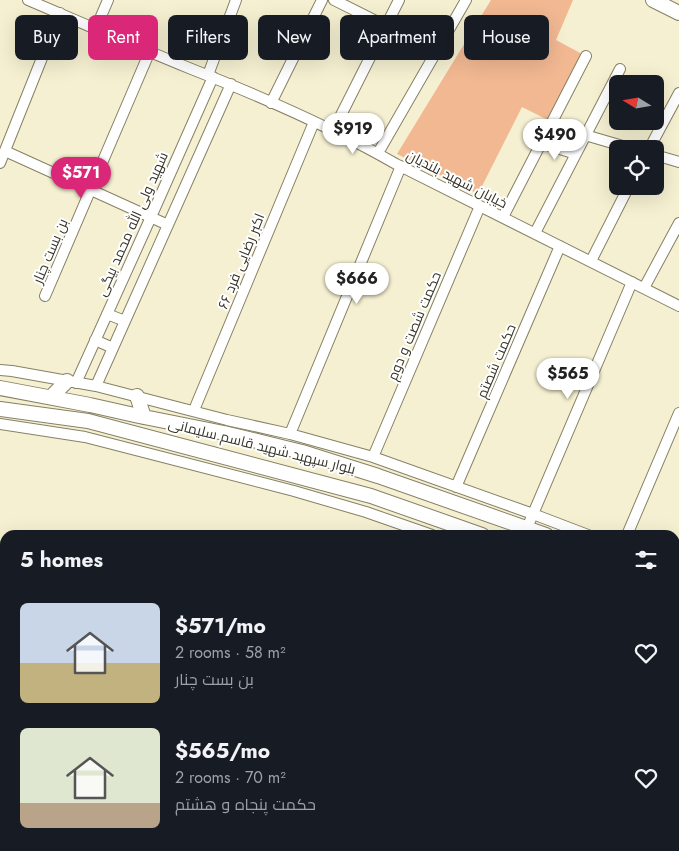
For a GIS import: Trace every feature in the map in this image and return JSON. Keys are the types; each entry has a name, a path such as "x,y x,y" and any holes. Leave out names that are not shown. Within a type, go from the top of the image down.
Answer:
{"main road":[{"path":"653,0 679,13"},
{"path":"52,397 71,382"},
{"name":"بلوار سپهبد شهید قاسم سلیمانی","path":"0,388 224,433 302,452 378,476 532,530"},
{"path":"137,396 144,417"},
{"name":"بلوار سپهبد شهید قاسم سلیمانی","path":"0,409 88,421 371,496 468,530"},
{"path":"274,471 282,460 280,447"},
{"path":"297,477 293,464 296,457 302,452"}],"street":[{"path":"102,15 108,0"},
{"name":"شهید ولی الله محمد بیگی","path":"71,382 95,340 151,217 210,76 236,0"},
{"path":"271,102 322,0"},
{"path":"334,0 364,15"},
{"path":"392,15 399,0"},
{"path":"454,20 466,0"},
{"name":"خیابان شهید بلندیان","path":"31,1 88,25"},
{"path":"0,163 60,13"},
{"name":"خیابان شهید بلندیان","path":"158,54 231,84 314,122 679,306"},
{"path":"503,217 586,56"},
{"name":"بن بست چنار","path":"45,296 146,60"},
{"path":"338,120 369,60"},
{"path":"378,153 431,60"},
{"path":"535,233 620,69"},
{"path":"96,386 231,84"},
{"path":"654,140 679,93"},
{"name":"۶۶ اکبر رضایی فرد","path":"194,410 314,122"},
{"path":"586,135 609,142"},
{"path":"541,143 576,154"},
{"path":"5,151 168,225"},
{"path":"664,158 679,162"},
{"path":"290,434 401,166"},
{"path":"591,261 625,195"},
{"name":"حکمت شصت و دوم","path":"373,457 480,206"},
{"path":"644,288 679,223"},
{"name":"حکمت شصتم","path":"456,487 560,246"},
{"path":"527,528 632,282"},
{"path":"107,314 125,321"},
{"path":"95,340 113,348"},
{"path":"0,370 96,386 290,434 373,457 575,530"},
{"path":"629,530 679,413"},
{"path":"0,424 85,437 286,489 366,512 418,530"}],"shaded area":[{"path":"491,0 573,0 556,40 584,55 548,120 522,107 478,194 397,154 464,44 464,60 549,60 549,15 482,15"}]}
